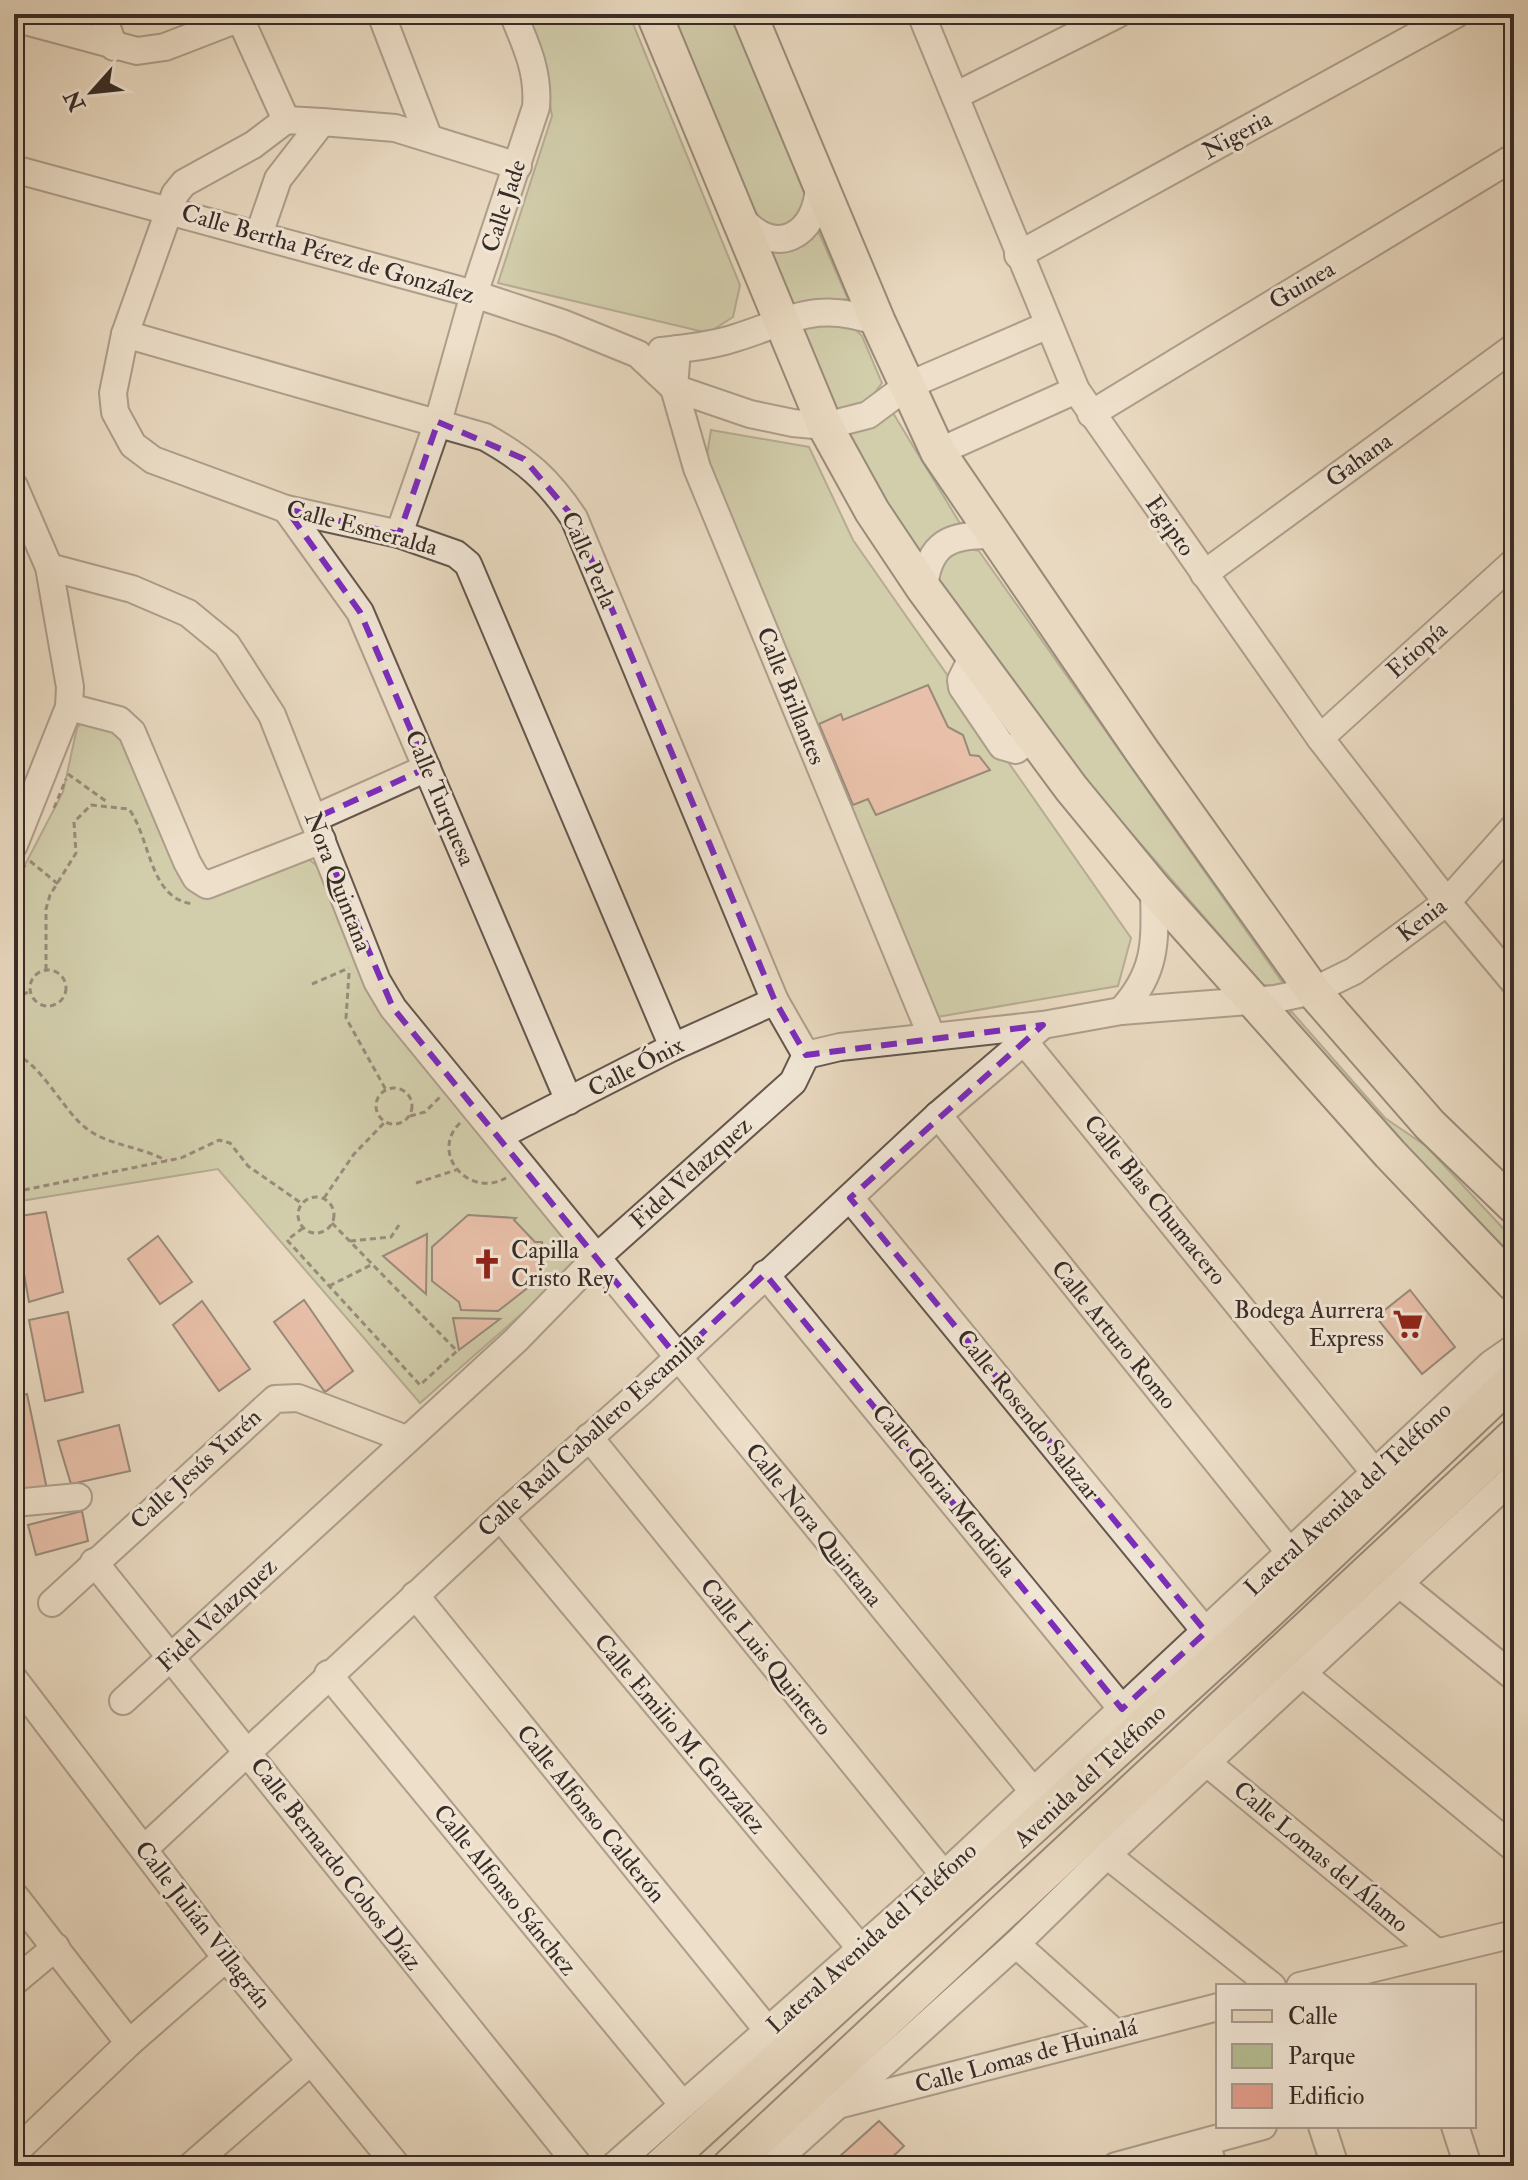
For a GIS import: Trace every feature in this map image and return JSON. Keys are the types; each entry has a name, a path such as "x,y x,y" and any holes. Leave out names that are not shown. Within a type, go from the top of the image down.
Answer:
{"main road":[{"path":"654,14 825,426 872,511 924,589 1033,738 1154,889 1390,1154 1514,1284"},
{"path":"749,14 878,322 938,452 1313,991 1430,1125 1514,1206"},
{"name":"Avenida del Teléfono","path":"661,2166 817,2007 1261,1600 1514,1379"},
{"name":"Avenida del Teléfono","path":"730,2166 1348,1610 1514,1436"}],"street":[{"path":"102,14 114,47"},
{"path":"381,14 428,136"},
{"name":"Calle Jade","path":"399,534 438,422 474,294 536,107 538,84 513,14"},
{"name":"Egipto","path":"921,14 1046,326 1076,390 1320,738 1447,902 1514,982"},
{"path":"955,96 1118,14"},
{"name":"Nigeria","path":"1018,255 1456,14"},
{"path":"14,18 137,51 165,47 239,16 286,120"},
{"path":"167,209 184,183 253,145 286,120 362,123 428,136 518,166"},
{"path":"259,234 278,179 322,122"},
{"name":"Guinea","path":"1091,414 1514,157"},
{"name":"Calle Bertha Pérez de González","path":"14,169 474,294 562,323 638,354 674,388 750,414 825,426 868,415 907,386 1046,326"},
{"path":"734,209 750,230 763,238 796,234 815,215 819,184"},
{"name":"Calle Esmeralda","path":"167,209 125,334 114,403 122,429 133,445 153,460 286,509 399,534 456,554 468,564 673,1047"},
{"name":"Calle Bertha Pérez de González","path":"638,354 731,340 780,322 834,310 878,322"},
{"name":"Calle Perla","path":"125,334 485,437 524,459 554,489 574,518 775,1001 806,1055"},
{"name":"Gahana","path":"1204,574 1514,347"},
{"name":"Calle Brillantes","path":"677,349 674,388 697,468 932,1037"},
{"path":"938,452 1076,390"},
{"path":"14,486 49,567 66,659 69,707 16,837"},
{"name":"Calle Turquesa","path":"286,509 360,612 569,1101"},
{"path":"924,589 934,552 946,542 960,536 993,535"},
{"name":"Etiopía","path":"1320,738 1514,562"},
{"name":"Nora Quintana","path":"49,567 132,589 188,613 227,645 272,715 377,981 393,1008 596,1258"},
{"path":"69,707 119,720 132,732 187,862 196,878 207,885 318,829 427,768"},
{"name":"Kenia","path":"1313,991 1354,971 1447,902 1514,827"},
{"path":"1121,1011 1141,989 1150,966 1155,937 1154,889"},
{"path":"806,1055 932,1037 1033,1033 1121,1011 1255,1001 1313,991"},
{"name":"Calle Ónix","path":"499,1136 673,1047 775,1001"},
{"name":"Calle Raúl Caballero Escamilla","path":"144,1849 328,1674 938,1115 1033,1033"},
{"name":"Calle Blas Chumacero","path":"1033,1033 1376,1474"},
{"name":"Fidel Velazquez","path":"123,1701 516,1340 596,1258 793,1082 806,1055"},
{"name":"Calle Arturo Romo","path":"938,1115 1291,1554"},
{"name":"Calle Rosendo Salazar","path":"850,1198 1206,1632"},
{"name":"Calle Nora Quintana","path":"596,1258 1033,1791"},
{"name":"Calle Gloria Mendiola","path":"765,1274 1122,1709"},
{"name":"Lateral Avenida del Teléfono","path":"614,2166 769,2032 817,2007 862,1950 1206,1632 1261,1600 1291,1554 1491,1364 1514,1348"},
{"name":"Calle Jesús Yurén","path":"52,1603 275,1399 298,1398 406,1439"},
{"name":"Calle Luis Quintero","path":"589,1437 944,1875"},
{"path":"781,2162 834,2106 1016,1944 1107,1855 1303,1674 1348,1610 1401,1585 1509,1493"},
{"path":"14,1503 78,1497"},
{"name":"Calle Emilio M. González","path":"500,1517 862,1950"},
{"name":"Calle Bernardo Cobos Díaz","path":"94,1562 579,2166"},
{"path":"1401,1585 1514,1677"},
{"name":"Calle Alfonso Calderón","path":"415,1595 769,2032"},
{"name":"Calle Alfonso Sánchez","path":"328,1674 683,2105"},
{"path":"1303,1674 1514,1848"},
{"name":"Calle Julián Villagrán","path":"14,1679 226,1958 391,2164"},
{"name":"Calle Lomas del Álamo","path":"1206,1762 1436,1952"},
{"path":"1107,1855 1269,1984"},
{"path":"14,1895 129,2043"},
{"path":"1318,1984 1406,1974 1436,1952 1514,1934"},
{"path":"1016,1944 1114,2032"},
{"path":"14,1982 56,1947"},
{"path":"14,2153 129,2043 226,1958"},
{"name":"Calle Lomas de Huinalá","path":"834,2106 1216,2007"},
{"path":"191,2166 310,2062"},
{"path":"1116,2166 1209,2154 1259,2128"},
{"path":"1323,2128 1335,2166"},
{"path":"1456,2128 1468,2166"}],"path":[{"path":"49,819 70,765"},
{"path":"67,774 110,805"},
{"path":"46,970 46,909 76,853 74,822 91,805 129,809 135,817 156,873 171,896 182,903 198,905"},
{"path":"14,886 28,859 58,884"},
{"path":"312,984 349,967 346,1018 386,1090"},
{"path":"46,970 64,978 65,996 48,1006 35,1001 30,991 33,976 46,970"},
{"path":"14,1000 30,991"},
{"path":"14,1055 27,1060 78,1121 98,1139 151,1152 167,1161"},
{"path":"409,1117 413,1103 407,1093 395,1087 386,1090 376,1104 378,1115 394,1124 425,1112 447,1088"},
{"path":"468,1114 450,1135 448,1149 456,1170 474,1183 486,1185 514,1172"},
{"path":"324,1198 354,1154 386,1121"},
{"path":"14,1192 189,1156 212,1141 225,1140 237,1149 248,1166 301,1203"},
{"path":"416,1183 456,1170"},
{"path":"310,1197 324,1198 334,1212 332,1223 321,1232 303,1228 298,1219 301,1203 310,1197"},
{"path":"303,1228 287,1240 420,1385 457,1351 332,1223"},
{"path":"348,1241 391,1237 399,1225"},
{"path":"329,1286 371,1265"}],"highlighted area":[{"path":"438,422 524,459 574,518 775,1001 806,1055 1043,1025 850,1198 1206,1632 1122,1709 765,1274 677,1357 393,1008 313,819 427,768 360,612 286,509 399,534"}],"green space":[{"path":"521,14 629,14 740,285 733,317 708,333 498,283 552,116 544,70"},
{"path":"673,14 733,14 805,195 808,207 793,226 766,226 753,212"},
{"path":"816,226 848,299 790,306 762,246"},
{"path":"804,324 851,325 862,336 882,383 866,404 837,411 800,331"},
{"path":"893,413 961,525 919,558 843,434"},
{"path":"711,430 809,447 853,540 1131,938 1118,986 937,1017 705,467"},
{"path":"961,546 979,551 1285,986 1263,985 1024,709 936,576 938,562"},
{"path":"83,721 127,735 194,890 308,859 323,870 369,981 574,1249 576,1264 567,1274 420,1403 218,1169 14,1202 14,886 63,792 77,728"},
{"path":"1291,1011 1385,1118 1426,1146 1514,1240 1514,1263 1409,1154 1288,1014"}],"building":[{"path":"928,685 948,727 963,735 970,755 979,756 990,770 876,815 868,799 853,805 819,724 841,714 843,720"},
{"path":"46,1212 63,1292 29,1302 14,1217"},
{"name":"Capilla Cristo Rey","path":"468,1215 516,1218 514,1220 535,1242 542,1242 542,1283 534,1283 498,1311 461,1310 459,1302 432,1281 432,1247"},
{"path":"427,1234 426,1294 383,1256"},
{"path":"158,1236 192,1282 160,1304 128,1259"},
{"path":"1410,1290 1455,1347 1422,1374 1376,1317"},
{"path":"304,1300 353,1371 325,1392 274,1322"},
{"path":"202,1301 250,1369 219,1391 173,1325"},
{"path":"68,1312 83,1392 45,1401 29,1320"},
{"path":"453,1318 500,1319 459,1350"},
{"path":"14,1326 22,1366 14,1368"},
{"path":"27,1394 48,1494 22,1500 14,1469 14,1397"},
{"path":"119,1425 130,1471 71,1484 58,1441"},
{"path":"82,1511 88,1541 36,1555 28,1525"},
{"path":"879,2121 904,2146 883,2166 829,2166"}],"place":[{"name":"Capilla Cristo Rey","path":"487,1264"},
{"name":"Bodega Aurrera Express","path":"1408,1324"}]}
